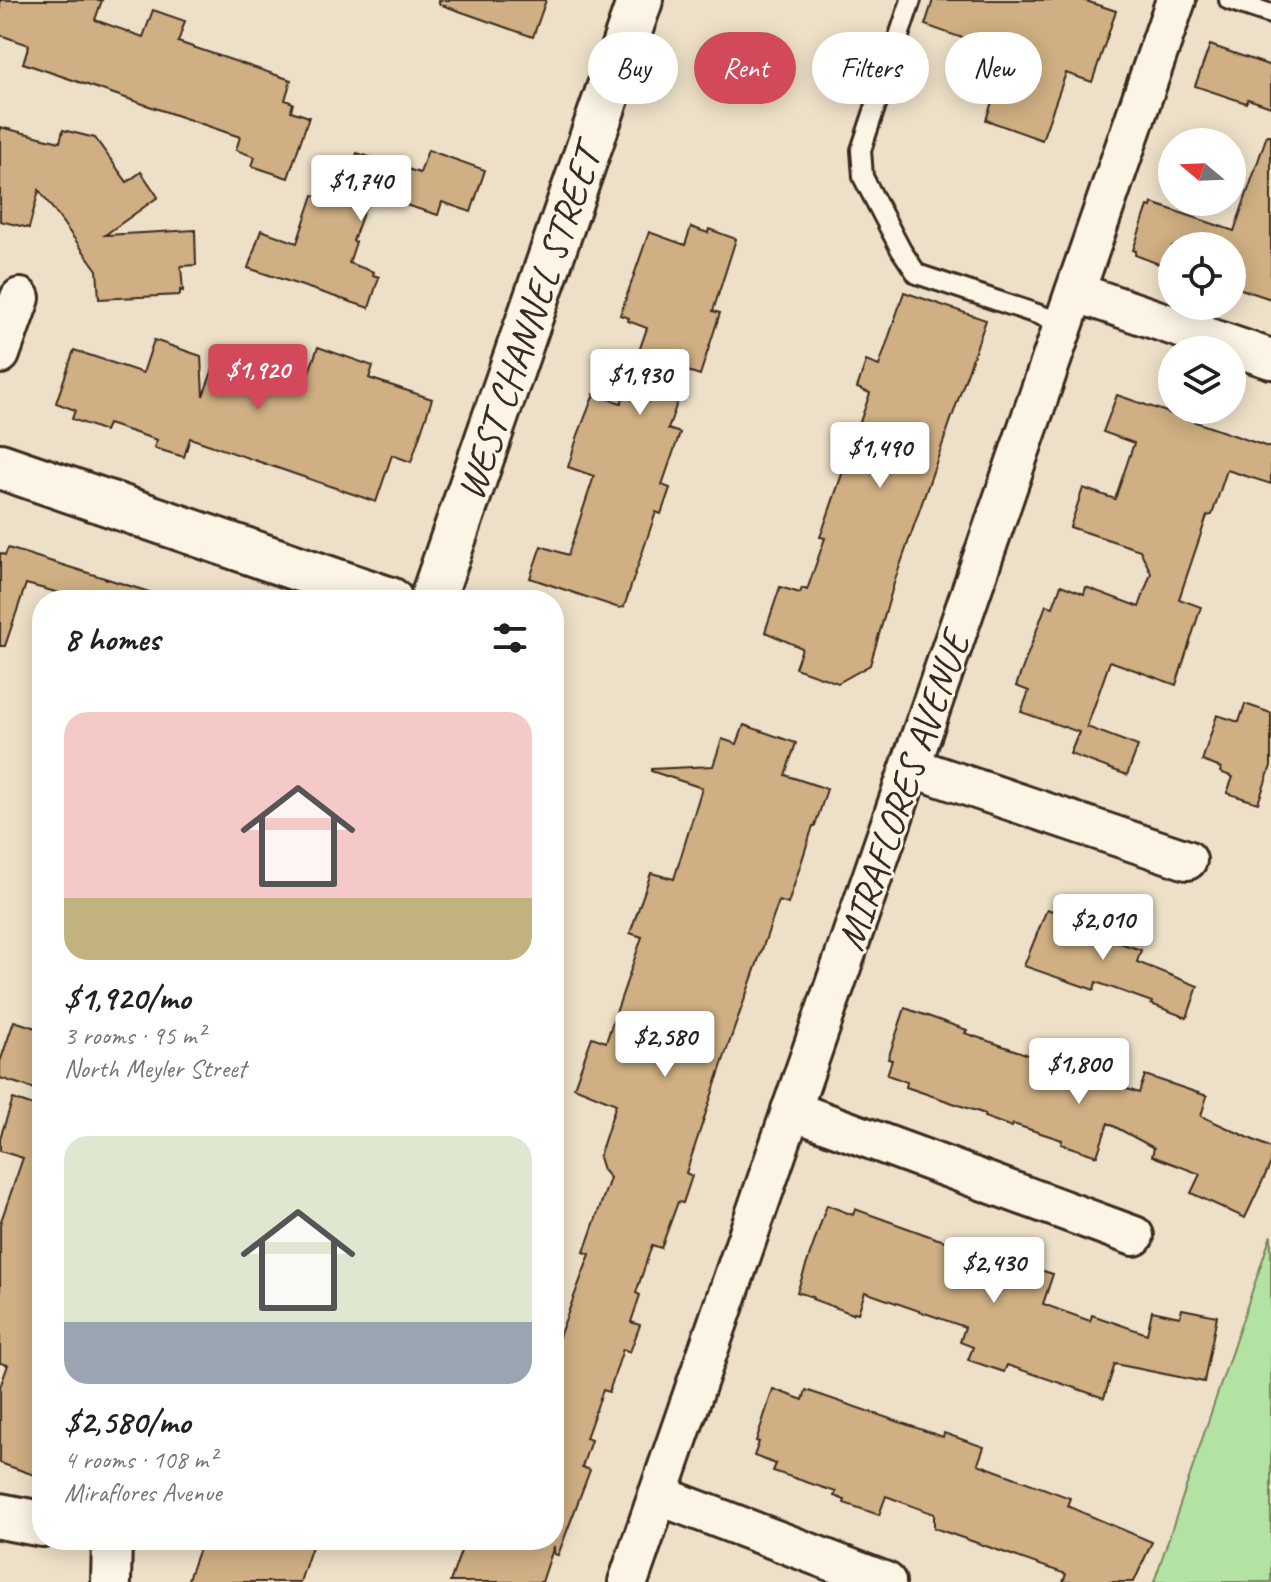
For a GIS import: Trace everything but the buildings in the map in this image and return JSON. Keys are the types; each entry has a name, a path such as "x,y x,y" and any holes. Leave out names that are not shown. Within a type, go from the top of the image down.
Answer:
{"street":[{"name":"WEST CHANNEL STREET","path":"435,590 640,0"},
{"name":"MIRAFLORES AVENUE","path":"628,1582 1070,308 1170,2"},
{"path":"0,354 20,298"},
{"path":"1070,308 1271,359"},
{"path":"0,466 361,590"},
{"path":"911,767 1187,860"},
{"path":"791,1110 1134,1236"},
{"path":"658,1495 886,1582"},
{"path":"0,1516 32,1522"},
{"path":"111,1582 112,1550"}],"lane":[{"path":"911,0 861,150 863,177 917,274 1070,308"},
{"path":"1229,0 1271,14"}],"green space":[{"path":"1271,1235 1271,1582 1154,1582"}]}
